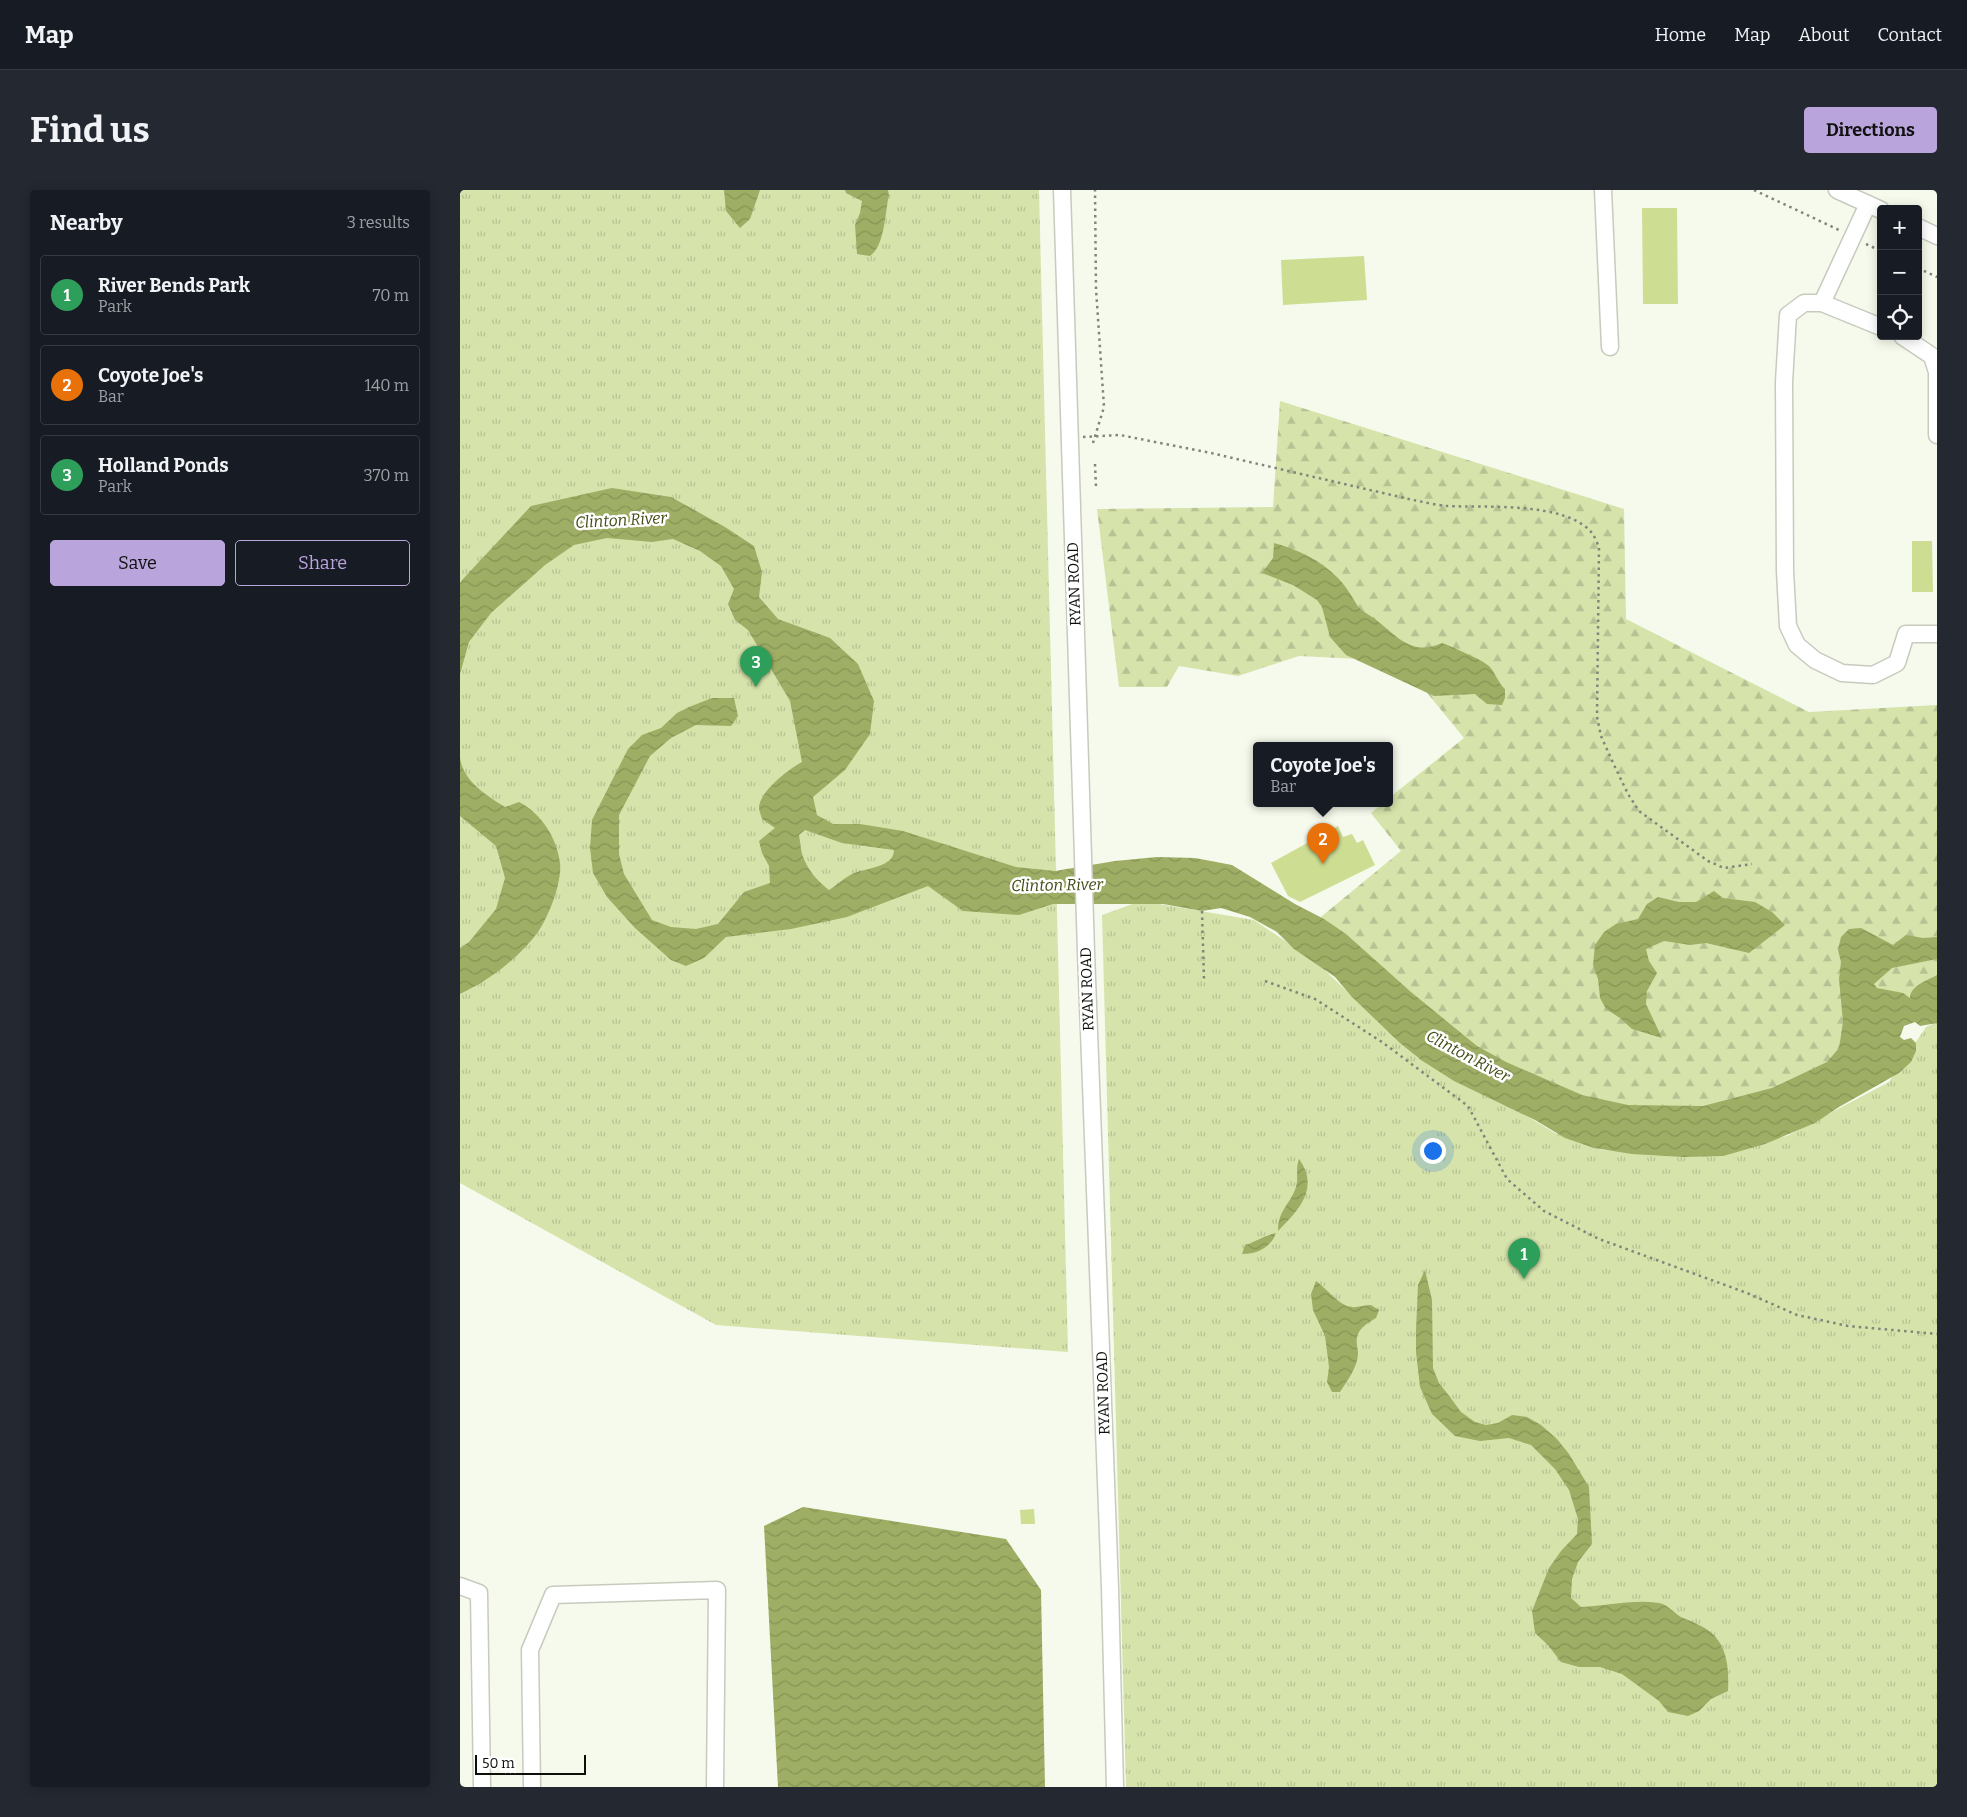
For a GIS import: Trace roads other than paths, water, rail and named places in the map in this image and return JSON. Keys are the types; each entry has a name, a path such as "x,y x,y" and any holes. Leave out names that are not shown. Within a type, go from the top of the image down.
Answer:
{"street":[{"name":"RYAN ROAD","path":"1062,190 1081,807 1110,1588 1115,1787"},
{"path":"1603,190 1610,347"},
{"path":"1822,303 1854,238 1874,207 1837,190"},
{"path":"1922,229 1937,236"},
{"path":"1877,325 1822,303 1804,303 1788,315 1784,382 1785,571 1788,626 1797,645 1815,660 1842,673 1849,674 1873,675 1897,663 1906,634 1937,634"},
{"path":"1908,340 1932,356 1937,372 1937,436"},
{"path":"460,1586 479,1593 482,1787"},
{"path":"532,1787 530,1650 553,1595 717,1590 715,1787"}],"water":[{"path":"724,190 760,190 750,219 740,228 726,211"},
{"path":"845,190 888,190 889,195 882,237 879,245 870,256 857,254 855,225 862,201 846,193"},
{"name":"Clinton River","path":"612,488 671,497 725,527 754,546 762,572 759,597 778,619 830,638 858,664 874,701 870,734 845,770 813,797 817,815 833,824 860,824 903,831 1016,867 1055,871 1115,861 1157,857 1195,858 1232,865 1346,934 1411,992 1477,1046 1506,1062 1582,1095 1628,1105 1703,1106 1772,1088 1827,1062 1839,1048 1843,1022 1839,979 1841,962 1838,950 1841,937 1849,929 1861,928 1893,945 1906,935 1923,938 1937,937 1937,959 1892,968 1874,984 1877,988 1903,993 1910,998 1916,987 1937,975 1937,1023 1920,1026 1915,1022 1904,1026 1900,1037 1904,1040 1911,1038 1916,1043 1916,1051 1911,1062 1899,1073 1815,1123 1765,1144 1723,1156 1683,1157 1632,1154 1594,1148 1565,1138 1535,1120 1454,1081 1421,1060 1400,1043 1352,997 1335,977 1294,949 1277,932 1250,917 1221,908 1202,911 1163,904 1053,904 1019,915 963,911 928,886 847,917 791,929 726,937 704,958 686,966 671,960 635,928 607,897 593,873 590,848 592,820 628,749 642,735 661,728 677,713 689,707 712,698 734,698 738,716 731,726 696,725 671,738 650,756 619,815 619,854 624,874 652,920 671,927 696,929 718,924 744,892 770,883 769,866 762,853 759,841 775,828 762,819 759,807 764,794 783,775 802,762 790,701 748,630 735,620 728,604 734,589 721,566 700,551 673,539 652,542 607,538 574,545 545,565 491,613 469,642 460,674 460,583 531,506","holes":["805,830 842,843 894,850 893,856 884,864 846,877 829,890 809,869 802,854 799,835"]},
{"path":"1274,543 1300,552 1323,565 1340,580 1361,609 1406,643 1422,648 1442,643 1485,663 1505,689 1505,698 1502,705 1487,704 1475,694 1434,696 1346,655 1330,637 1322,607 1317,600 1293,585 1262,573 1273,558"},
{"path":"460,758 466,774 483,793 505,807 519,802 541,820 547,827 555,844 560,871 557,889 550,908 538,932 530,942 502,968 460,994 460,948 469,942 496,909 505,878 496,846 460,816"},
{"path":"1714,891 1723,898 1755,902 1772,912 1785,925 1749,953 1706,943 1690,945 1664,941 1646,949 1649,961 1657,973 1647,991 1646,1004 1662,1038 1632,1029 1606,1009 1600,998 1598,979 1593,965 1595,945 1604,932 1616,924 1638,919 1647,904 1658,897 1679,902 1696,902"},
{"path":"1299,1159 1308,1180 1307,1189 1299,1207 1278,1231 1282,1213 1296,1187"},
{"path":"1276,1233 1271,1242 1263,1249 1253,1253 1242,1254 1245,1245"},
{"path":"1425,1270 1432,1300 1433,1368 1439,1383 1461,1412 1475,1422 1486,1425 1498,1423 1512,1415 1527,1417 1541,1425 1557,1439 1569,1454 1589,1487 1592,1544 1578,1562 1572,1579 1571,1598 1581,1607 1630,1602 1662,1604 1681,1617 1706,1629 1720,1643 1726,1658 1728,1691 1711,1699 1699,1711 1688,1716 1668,1712 1659,1701 1622,1674 1600,1667 1579,1667 1561,1662 1548,1645 1535,1633 1532,1611 1549,1568 1561,1551 1577,1534 1578,1519 1569,1490 1555,1469 1531,1445 1509,1438 1480,1441 1455,1436 1432,1414 1420,1387 1416,1352 1418,1285"},
{"path":"1316,1281 1347,1306 1371,1305 1379,1310 1376,1318 1359,1332 1357,1340 1358,1358 1352,1374 1340,1392 1332,1392 1327,1382 1329,1367 1325,1336 1313,1310 1311,1294"},
{"path":"803,1507 1006,1539 1041,1590 1045,1787 778,1787 764,1526"}],"place":[{"name":"Holland Ponds","path":"756,687"},
{"name":"Coyote Joe's","path":"1323,864"},
{"name":"River Bends Park","path":"1524,1279"}]}
